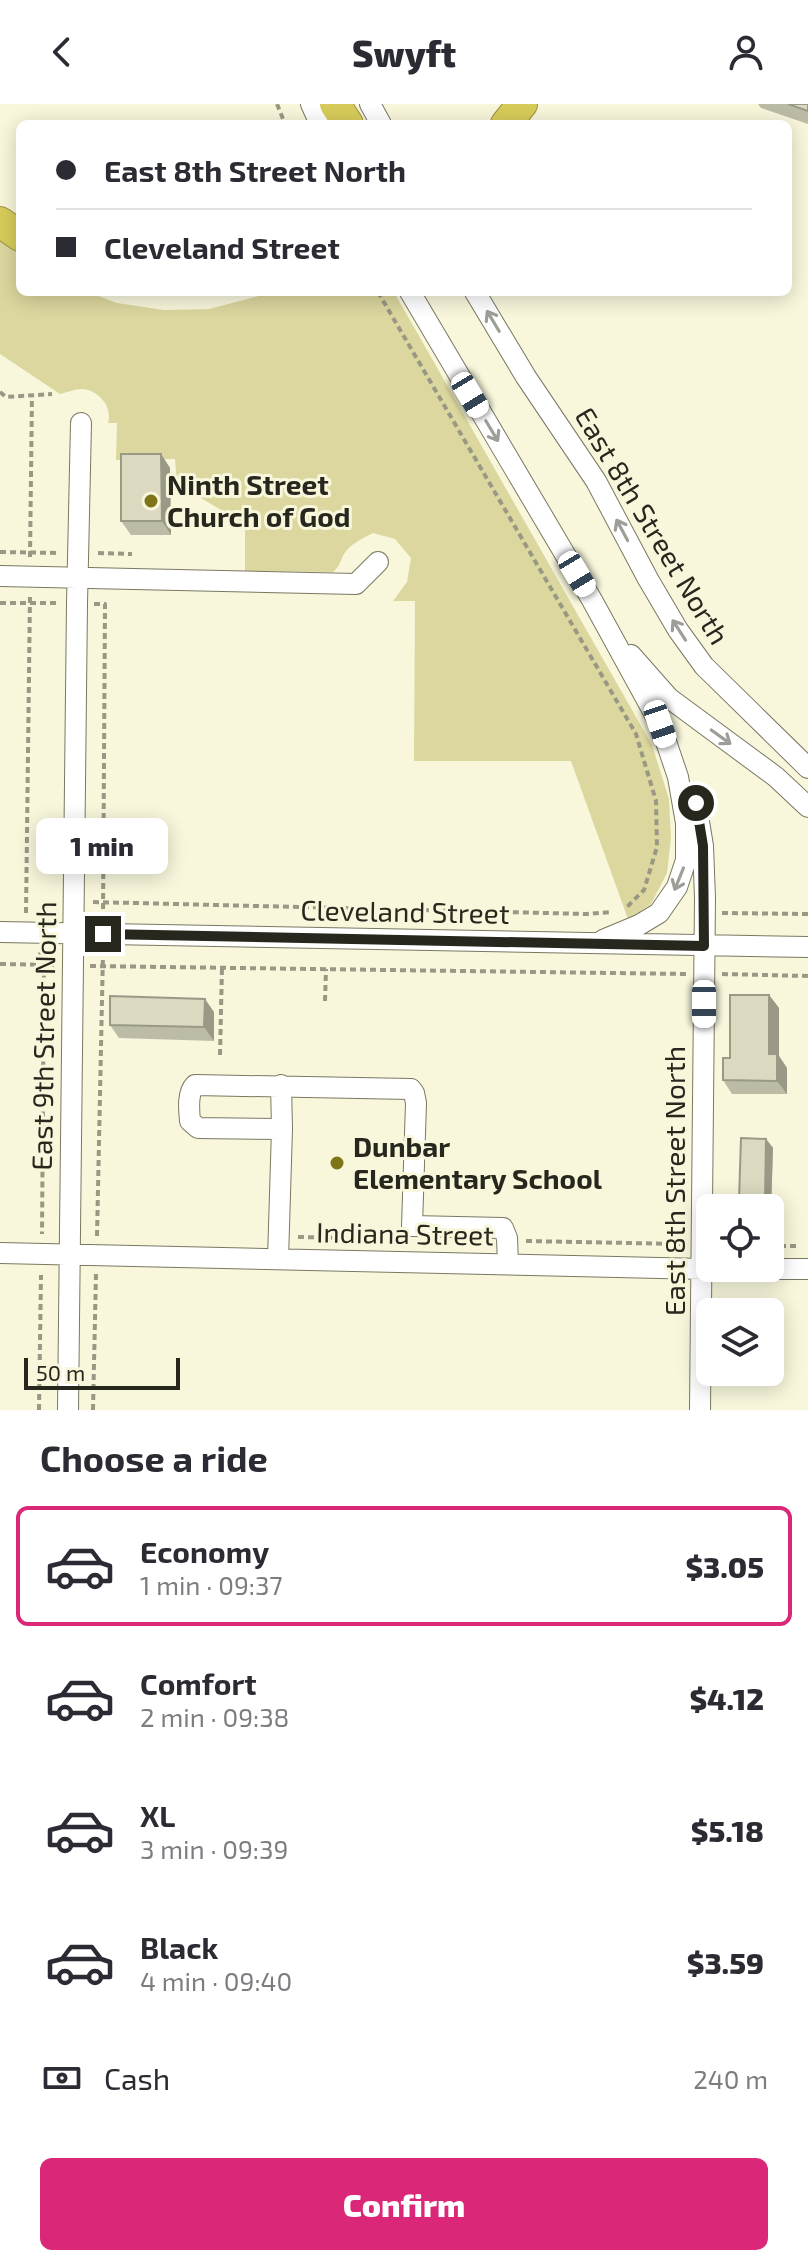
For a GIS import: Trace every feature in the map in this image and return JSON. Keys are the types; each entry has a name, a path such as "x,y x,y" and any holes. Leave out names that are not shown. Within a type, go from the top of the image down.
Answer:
{"highway":[{"path":"509,120 522,104"}],"street":[{"name":"East 8th Street North","path":"412,296 592,600 660,724 678,777 686,823 686,860 677,887 659,913 596,943"},
{"name":"East 8th Street North","path":"477,296 526,377 596,481 678,630 704,666 808,768"},
{"name":"East 9th Street North","path":"68,1410 81,423"},
{"path":"0,576 356,584 378,562"},
{"path":"592,600 632,656 669,698 776,777 808,807"},
{"name":"East 8th Street North","path":"660,724 674,738 687,760 703,846 703,1194"},
{"name":"Cleveland Street","path":"0,932 808,947"},
{"path":"282,1129 198,1128 190,1121 191,1092 195,1085 281,1085 407,1088 414,1093 411,1262"},
{"path":"278,1259 281,1085"},
{"path":"412,1232 503,1228 508,1239 508,1264"},
{"name":"Indiana Street","path":"0,1253 696,1269"},
{"name":"Indiana Street","path":"784,1269 808,1269"},
{"name":"East 8th Street North","path":"700,1410 703,1282"}],"path":[{"path":"13,912 49,912 95,902 587,914 622,912 644,890 657,847 657,811 636,734 380,296"},
{"path":"0,392 6,397 52,394"},
{"path":"32,395 26,912 44,965 39,1410"},
{"path":"0,964 808,976"},
{"path":"220,1055 222,967"},
{"path":"325,1001 326,969"},
{"path":"42,1232 109,1234"},
{"path":"279,1237 412,1232"},
{"path":"508,1239 696,1245"},
{"path":"784,1246 808,1247"}],"shaded area":[{"path":"0,238 16,249 16,296 99,296 117,303 164,310 209,309 259,296 396,296 652,745 669,799 671,838 667,873 651,904 628,919 571,761 414,761 415,601 393,601 407,582 411,558 395,539 373,533 365,537 347,550 333,572 245,571 245,524 177,484 175,459 116,460 117,423 108,423 107,408 98,395 81,389 60,394 0,354"}],"building":[{"path":"788,104 808,104 808,111"},
{"name":"Ninth Street Church of God","path":"121,454 161,454 162,521 121,521"},
{"path":"730,995 769,995 769,1054 777,1054 777,1081 723,1080 723,1058 730,1058"},
{"path":"110,996 205,999 204,1027 110,1025"},
{"path":"741,1138 766,1139 765,1194 739,1194"}],"place":[{"name":"Ninth Street Church of God","path":"151,501"},
{"name":"Dunbar Elementary School","path":"337,1163"}],"route":[{"path":"103,934 704,946 703,846 696,803"}]}
